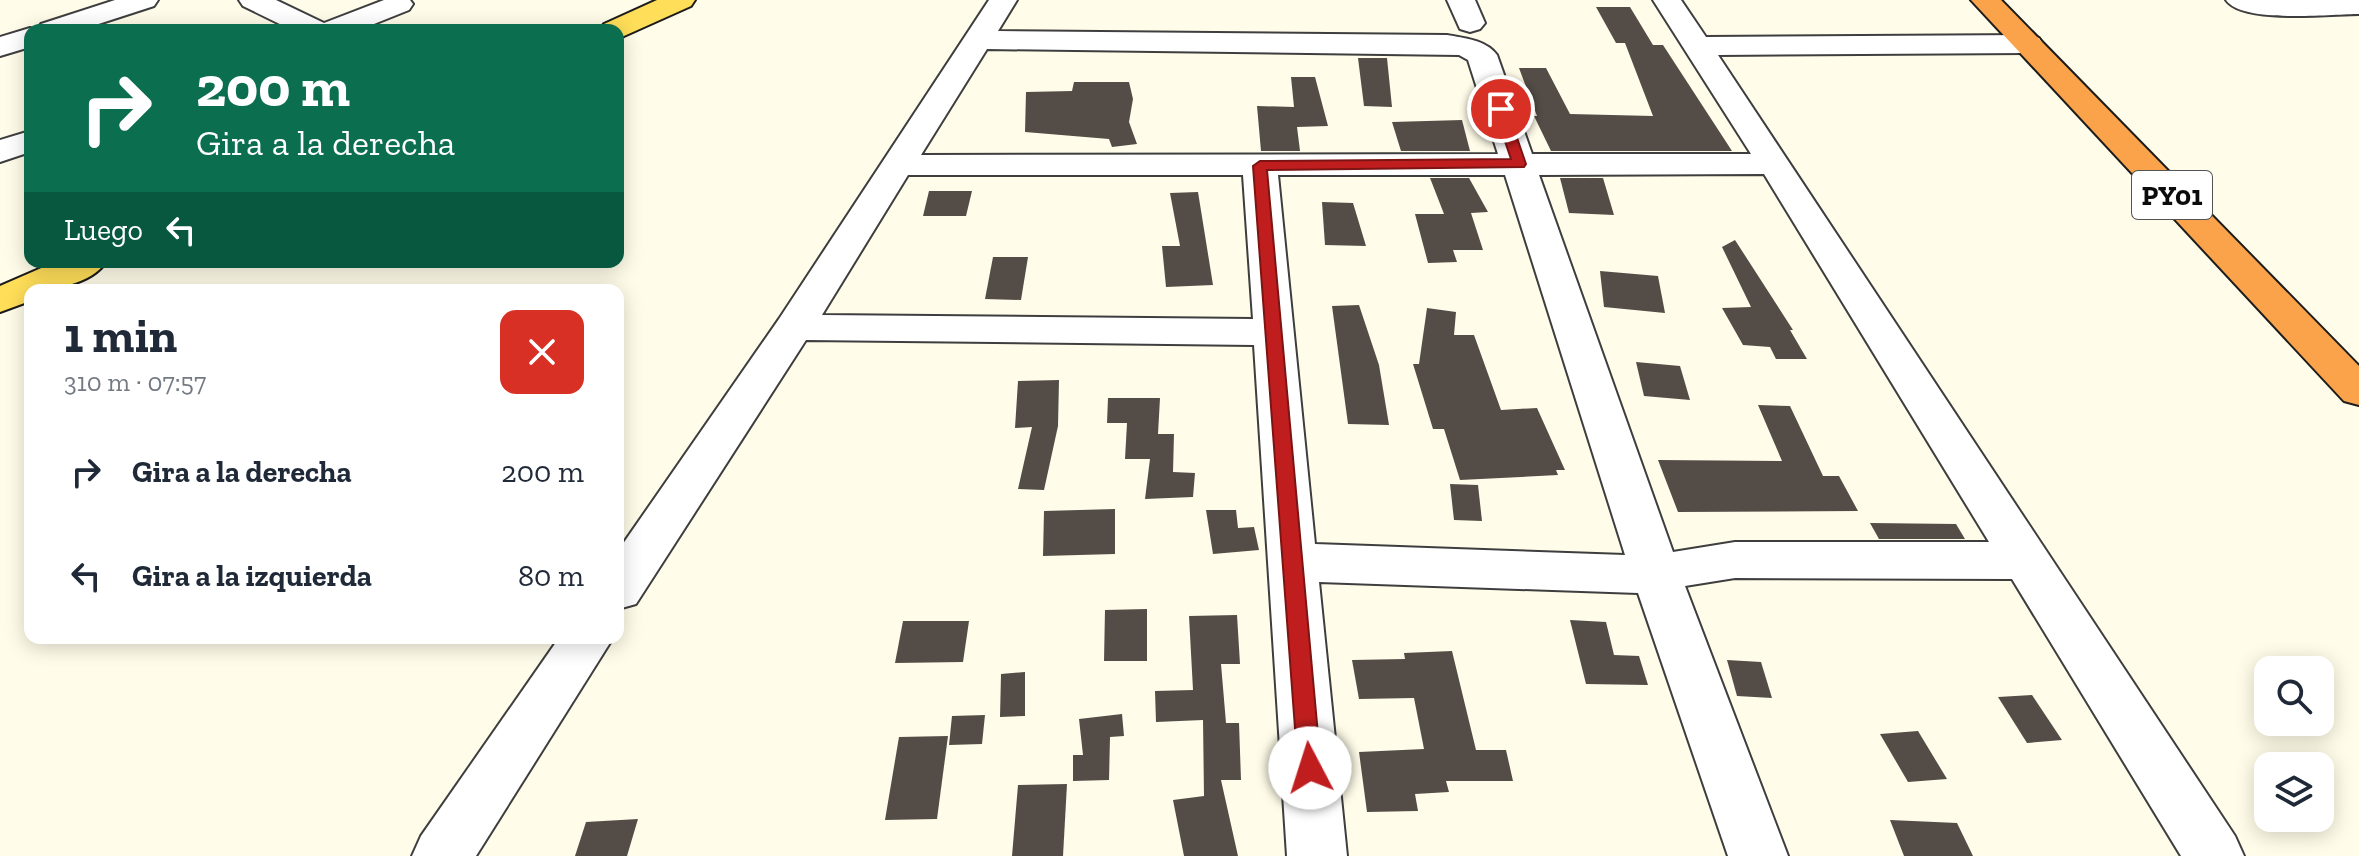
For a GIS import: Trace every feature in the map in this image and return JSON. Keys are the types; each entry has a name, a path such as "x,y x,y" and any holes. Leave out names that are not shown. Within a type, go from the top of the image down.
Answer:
{"highway":[{"name":"PY01","path":"1985,0 2359,391"}],"main road":[{"path":"624,26 681,0"},
{"path":"37,284 73,268"},
{"path":"0,300 24,290"}],"street":[{"path":"70,24 144,0"},
{"path":"253,0 303,24"},
{"path":"624,581 794,327 1003,0"},
{"path":"1667,0 1775,164 2214,856"},
{"path":"2240,0 2258,6 2359,5"},
{"path":"348,24 399,4"},
{"path":"0,47 24,39"},
{"path":"980,40 1447,44 1468,48 1482,55 1656,575 1758,856"},
{"path":"1697,46 2028,44"},
{"path":"0,152 24,143"},
{"path":"896,165 1775,164"},
{"path":"1260,166 1271,332 1317,856"},
{"path":"794,327 1271,332"},
{"path":"1292,562 1656,575 1690,566 1735,560 2026,561"},
{"path":"442,856 583,644"}],"building":[{"path":"1596,7 1630,7 1653,45 1663,45 1732,151 1551,151 1534,116 1537,116 1519,68 1546,68 1570,114 1653,116 1625,43 1616,43"},
{"path":"1358,58 1387,58 1392,107 1364,106"},
{"path":"1291,77 1315,77 1328,126 1297,127 1300,151 1261,151 1257,106 1294,107"},
{"path":"1074,82 1129,82 1133,99 1129,122 1137,144 1112,147 1109,139 1025,132 1026,92 1072,91"},
{"path":"1462,120 1470,151 1401,151 1392,122"},
{"path":"1430,178 1469,178 1488,212 1471,213 1483,250 1453,250 1457,262 1428,263 1415,214 1444,214"},
{"path":"1560,178 1603,178 1614,215 1569,213"},
{"path":"929,191 972,191 966,216 923,216"},
{"path":"1198,192 1213,285 1166,287 1162,246 1180,246 1170,193"},
{"path":"1322,202 1353,203 1366,246 1325,245"},
{"path":"1735,240 1793,330 1790,330 1807,359 1776,359 1770,347 1743,345 1722,308 1751,307 1722,247"},
{"path":"993,257 1028,257 1021,300 985,299"},
{"path":"1600,271 1658,276 1665,313 1604,307"},
{"path":"1359,305 1379,365 1389,425 1348,424 1332,306"},
{"path":"1427,308 1456,312 1454,335 1474,335 1501,410 1537,408 1565,470 1556,470 1558,475 1460,480 1444,429 1433,429 1413,364 1419,364"},
{"path":"1636,362 1680,366 1690,400 1644,396"},
{"path":"1059,380 1058,426 1044,490 1018,489 1032,427 1015,428 1018,381"},
{"path":"1108,398 1160,398 1158,434 1174,434 1173,472 1195,473 1193,497 1145,499 1150,459 1125,459 1127,423 1107,423"},
{"path":"1758,405 1790,406 1823,476 1839,476 1858,511 1678,512 1658,460 1782,461"},
{"path":"1450,484 1478,485 1482,521 1454,520"},
{"path":"1115,509 1115,554 1043,556 1044,511"},
{"path":"1206,510 1236,510 1238,528 1254,527 1259,550 1213,554"},
{"path":"1870,523 1956,524 1965,539 1879,539"},
{"path":"1147,609 1147,661 1104,661 1105,610"},
{"path":"1237,615 1240,664 1221,664 1226,723 1239,723 1241,780 1221,780 1238,856 1184,856 1173,800 1204,796 1203,720 1156,722 1155,691 1193,690 1189,616"},
{"path":"1570,620 1606,622 1614,655 1639,656 1648,685 1586,684"},
{"path":"903,621 969,621 963,662 895,663"},
{"path":"1452,651 1476,750 1506,750 1513,781 1446,781 1449,792 1415,794 1418,811 1367,812 1359,752 1424,749 1414,698 1359,699 1352,660 1405,659 1404,653"},
{"path":"1727,660 1761,662 1772,698 1737,696"},
{"path":"1025,672 1025,716 1000,717 1001,674"},
{"path":"2032,695 2062,740 2027,743 1998,697"},
{"path":"1122,714 1124,736 1110,737 1109,780 1073,781 1073,755 1083,755 1079,719"},
{"path":"985,715 982,744 949,745 952,716"},
{"path":"1918,731 1947,779 1908,782 1880,734"},
{"path":"948,736 937,819 885,820 899,737"},
{"path":"1067,784 1063,856 1012,856 1018,785"},
{"path":"638,819 627,856 575,856 586,822"},
{"path":"1890,820 1957,823 1973,856 1904,856"}],"route":[{"path":"1310,768 1271,332 1260,166 1519,164 1501,109"}]}
